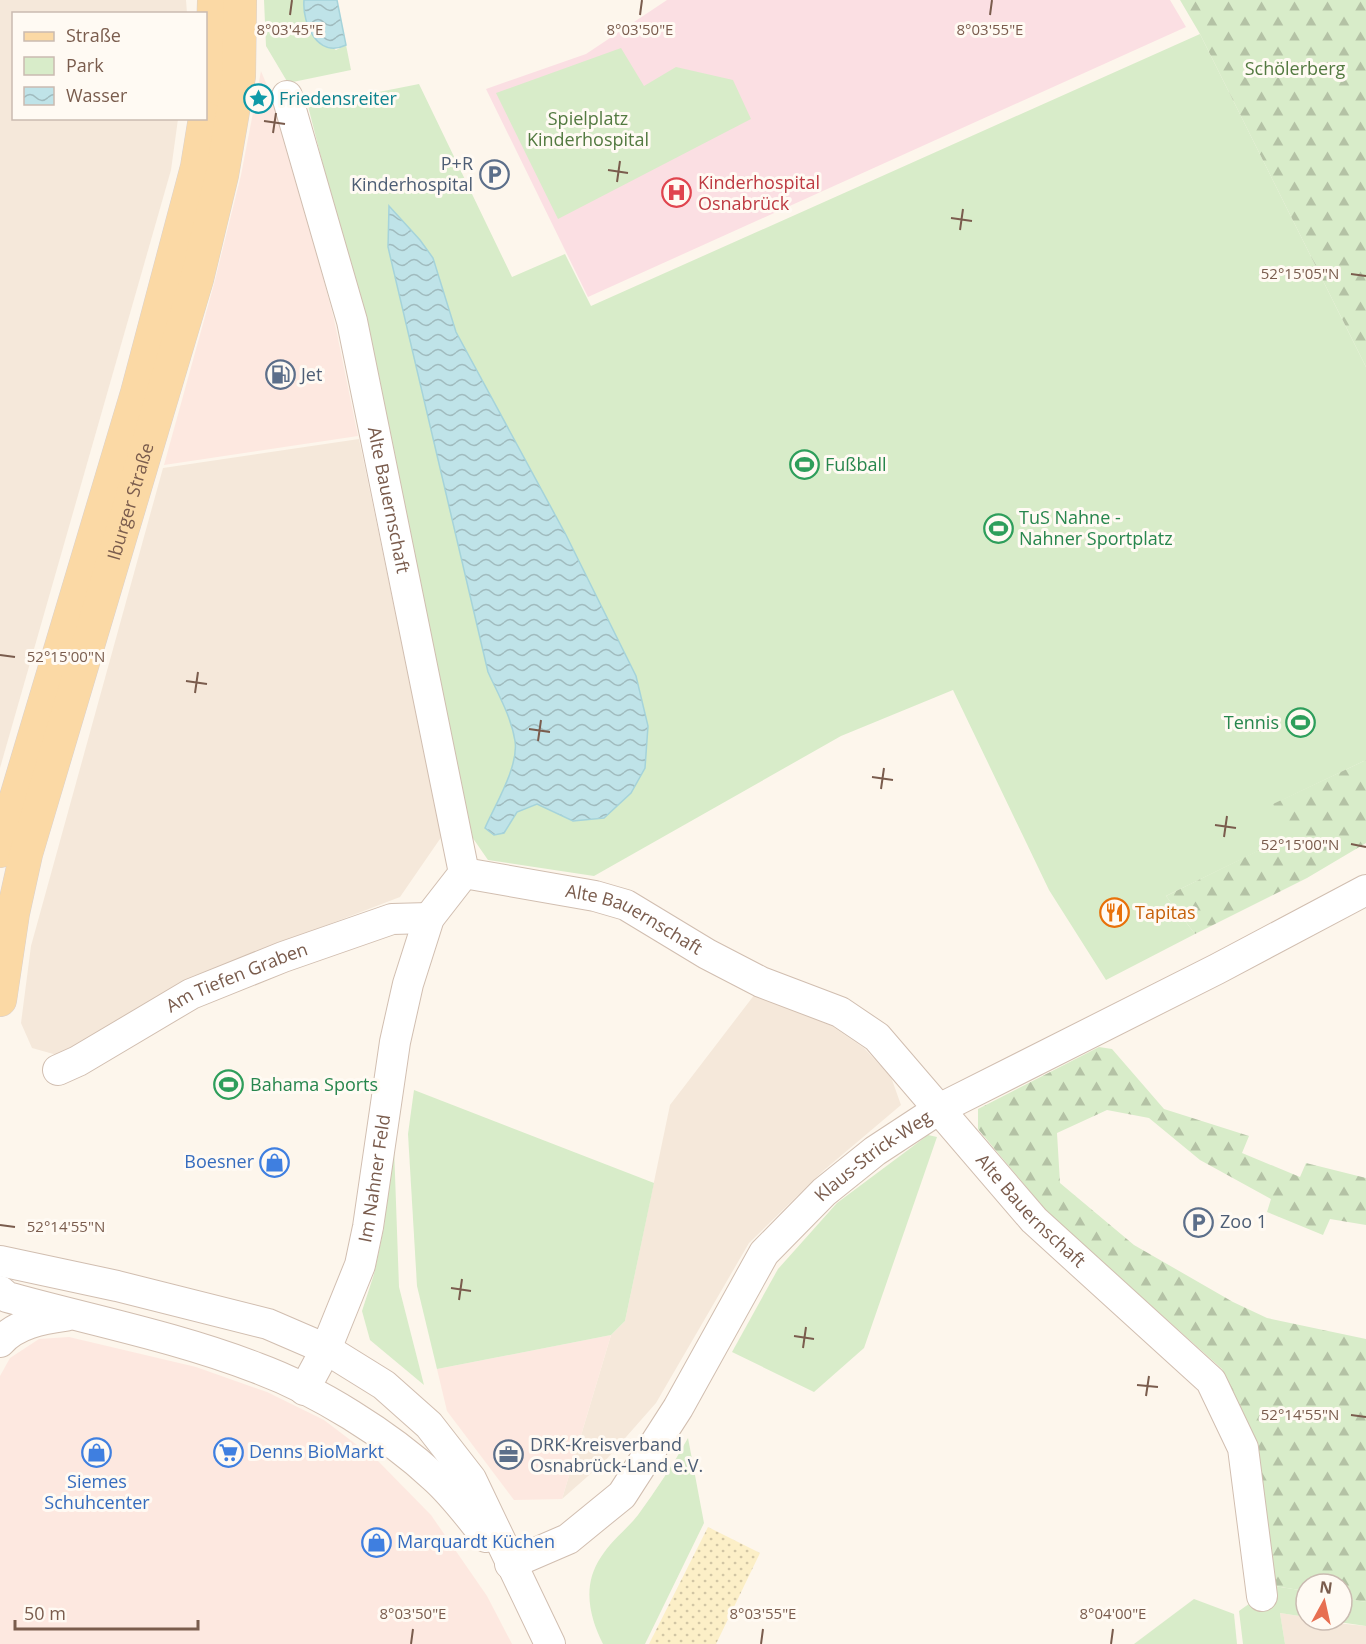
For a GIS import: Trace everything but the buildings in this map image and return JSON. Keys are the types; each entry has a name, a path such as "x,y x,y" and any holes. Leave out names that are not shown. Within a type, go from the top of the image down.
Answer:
{"main road":[{"name":"Iburger Straße","path":"207,105 212,74 214,0"},
{"name":"Iburger Straße","path":"0,1000 13,913 26,854 202,256 222,175 239,76 240,0"},
{"name":"Iburger Straße","path":"0,852 139,384 197,166 205,120"}],"street":[{"name":"Alte Bauernschaft","path":"287,96 352,321 464,873 595,896 626,905 707,954 761,982 840,1012 877,1037 1034,1220 1210,1381 1243,1448 1262,1596"},
{"name":"Im Nahner Feld","path":"304,1390 326,1349 360,1265 368,1227 395,1042 408,984 429,918 464,873"},
{"name":"Klaus-Strick-Weg","path":"510,1564 568,1539 622,1495 678,1408 764,1252 824,1192 875,1152 939,1109 1366,890"},
{"name":"Am Tiefen Graben","path":"58,1070 78,1061 190,994 283,957 392,920 429,918"},
{"path":"0,1261 268,1324 326,1349 384,1385 429,1425 471,1479 550,1644"},
{"path":"0,1291 6,1297 201,1349 259,1368 304,1390 382,1435 436,1479 510,1564"},
{"path":"0,1342 7,1334 28,1324 72,1315"}],"shaded area":[{"path":"0,0 186,0 187,12 12,12 12,120 178,120 171,170 0,768"},
{"name":"Kinderhospital Osnabrück","path":"667,0 1170,0 1186,27 588,297 486,89 586,54"},
{"path":"261,71 282,122 334,319 358,436 164,465 214,284 241,175"},
{"path":"359,439 442,836 400,897 194,976 64,1057 32,1048 21,1023 31,946 163,468"},
{"path":"755,994 832,1026 864,1048 891,1077 901,1105 823,1171 749,1243 656,1403 604,1462 562,1499 611,1335 625,1321 670,1105"},
{"path":"611,1335 562,1499 514,1500 447,1411 437,1369"},
{"path":"69,1337 196,1367 267,1392 324,1420 378,1461 431,1515 487,1596 512,1644 0,1644 0,1376 10,1358 39,1339"},
{"path":"1280,1613 1294,1615 1294,1632 1354,1632 1354,1625 1366,1626 1366,1644 1285,1644"}],"green space":[{"path":"264,0 304,0 308,32 336,50 346,45 351,70 288,83 266,46"},
{"name":"Schölerberg","path":"1180,0 1366,0 1366,367 1200,34"},
{"name":"TuS Nahne - Nahner Sportplatz","path":"1200,34 1366,367 1366,760 1274,804 1289,836 1166,896 1195,934 1106,980 1049,890 953,690 841,736 594,876 488,860 470,834 362,318 308,106 419,84 512,277 565,254 591,306","holes":["389,207 420,240 433,258 456,332 566,535 573,821 538,804 517,812 504,833 485,828 510,773 515,741 507,714 488,672"]},
{"name":"Spielplatz Kinderhospital","path":"621,48 644,86 676,67 733,80 751,119 558,219 496,93"},
{"path":"1366,760 1366,843 1307,878 1195,934 1166,896 1288,836 1273,804"},
{"path":"1099,1047 1112,1049 1164,1109 1249,1136 1242,1153 1300,1177 1306,1163 1366,1178 1366,1225 1330,1219 1323,1235 1267,1212 1271,1199 1200,1160 1149,1118 1107,1110 1057,1133 1060,1183 1134,1245 1233,1302 1267,1318 1366,1339 1366,1602 1354,1600 1354,1572 1294,1572 1294,1589 1274,1586 1254,1445 1222,1369 1048,1213 978,1129 978,1109"},
{"path":"414,1090 654,1183 625,1321 611,1335 437,1369 417,1286 408,1134"},
{"path":"393,1118 399,1287 424,1385 370,1340 362,1311 374,1274 384,1227"},
{"path":"928,1135 937,1137 864,1348 814,1392 732,1352 778,1269 837,1203"},
{"path":"688,1438 704,1523 645,1644 603,1644 591,1612 591,1578 595,1568 609,1546 638,1515"},
{"path":"1274,1586 1294,1589 1294,1615 1280,1613 1285,1644 1243,1644 1239,1611"},
{"path":"1194,1599 1234,1614 1237,1644 1134,1644"},
{"path":"1354,1600 1366,1602 1366,1626 1354,1624"}],"sand":[{"path":"708,1527 760,1553 716,1644 649,1644"}],"water":[{"path":"304,0 337,0 346,45 336,48 327,47 314,37 306,19"},
{"path":"389,206 433,258 456,332 566,535 636,676 648,726 645,768 631,793 604,818 573,821 537,804 517,812 504,833 494,835 485,828 510,773 515,741 507,714 488,672 388,247"}],"place":[{"name":"Friedensreiter","path":"258,99"},
{"name":"P+R Kinderhospital","path":"494,174"},
{"name":"Kinderhospital Osnabrück","path":"677,193"},
{"name":"Jet","path":"280,375"},
{"name":"Fußball","path":"804,465"},
{"name":"TuS Nahne - Nahner Sportplatz","path":"998,528"},
{"name":"Tennis","path":"1300,723"},
{"name":"Tapitas","path":"1114,913"},
{"name":"Bahama Sports","path":"229,1085"},
{"name":"Boesner","path":"275,1162"},
{"name":"Zoo 1","path":"1199,1222"},
{"name":"Denns BioMarkt","path":"228,1452"},
{"name":"Siemes Schuhcenter","path":"97,1453"},
{"name":"DRK-Kreisverband Osnabrück-Land e.V.","path":"509,1455"},
{"name":"Marquardt Küchen","path":"376,1542"}]}
